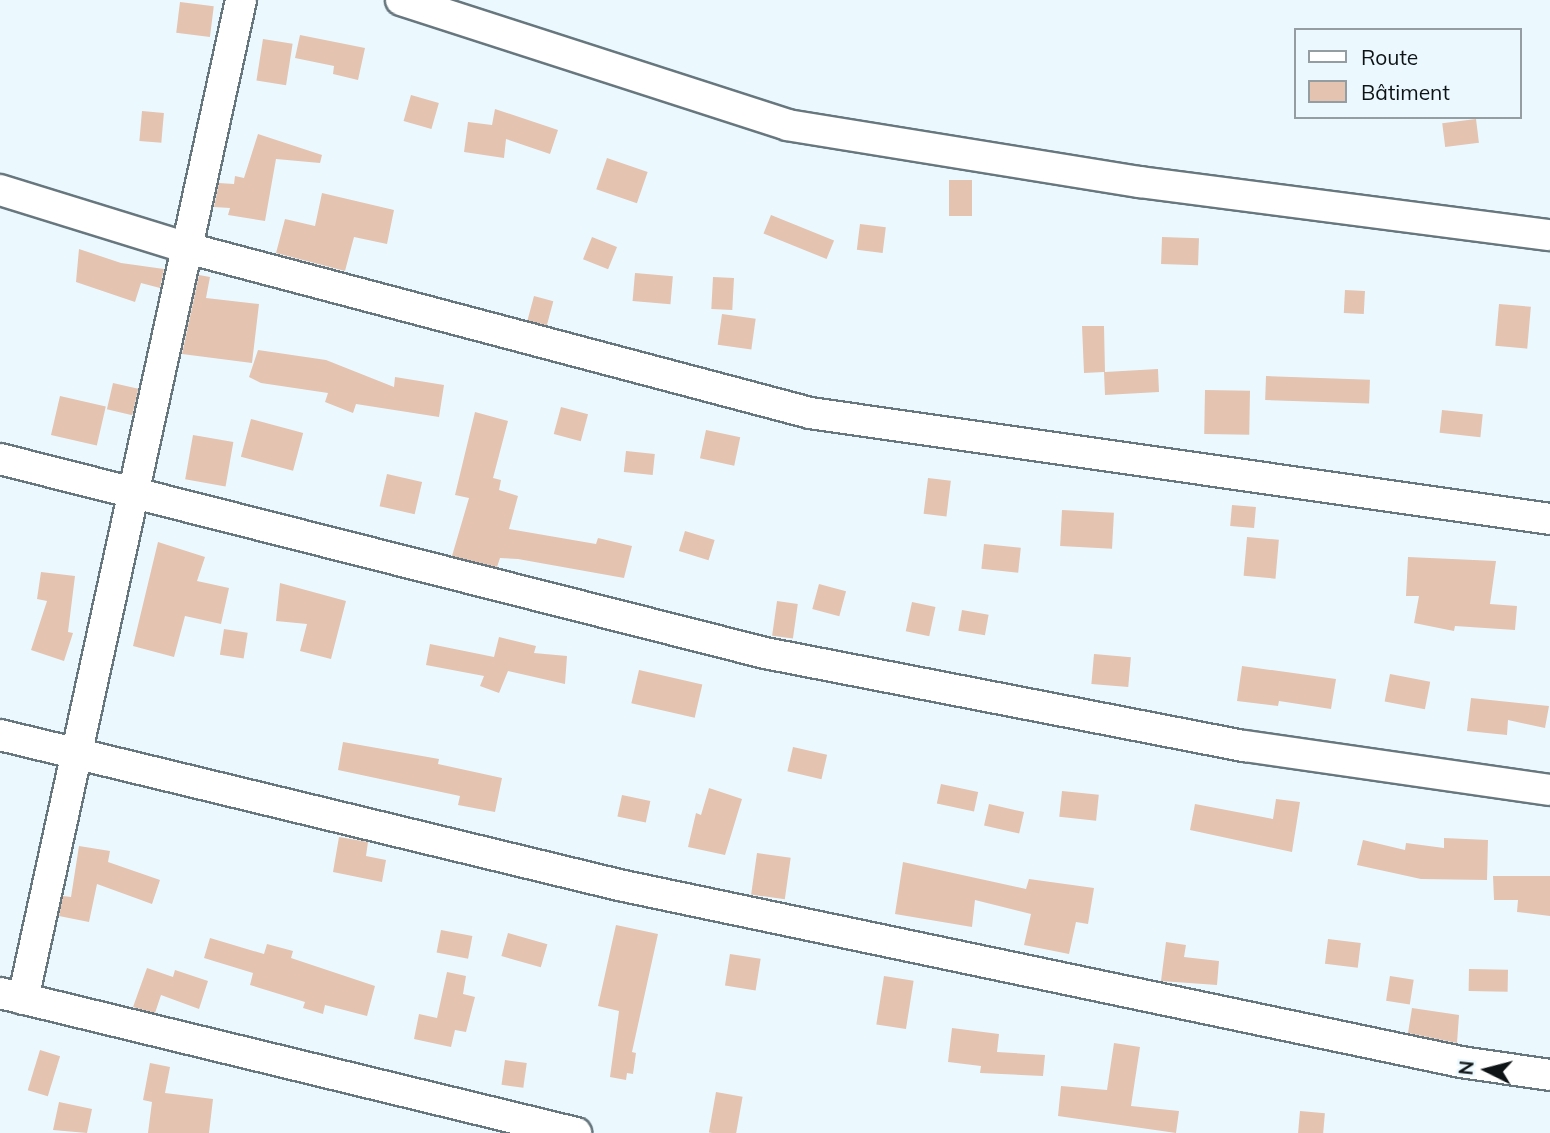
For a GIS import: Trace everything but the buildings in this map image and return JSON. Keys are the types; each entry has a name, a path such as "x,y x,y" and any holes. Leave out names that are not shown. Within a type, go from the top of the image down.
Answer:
{"street":[{"path":"241,0 134,496 73,755 11,996 576,1133"},
{"path":"401,0 787,125 1140,182 1550,235"},
{"path":"0,190 187,248 810,413 1550,519"},
{"path":"0,460 134,496 765,653 1245,746 1550,790"},
{"path":"0,735 73,755 619,885 998,968 1461,1062 1550,1075"}]}
